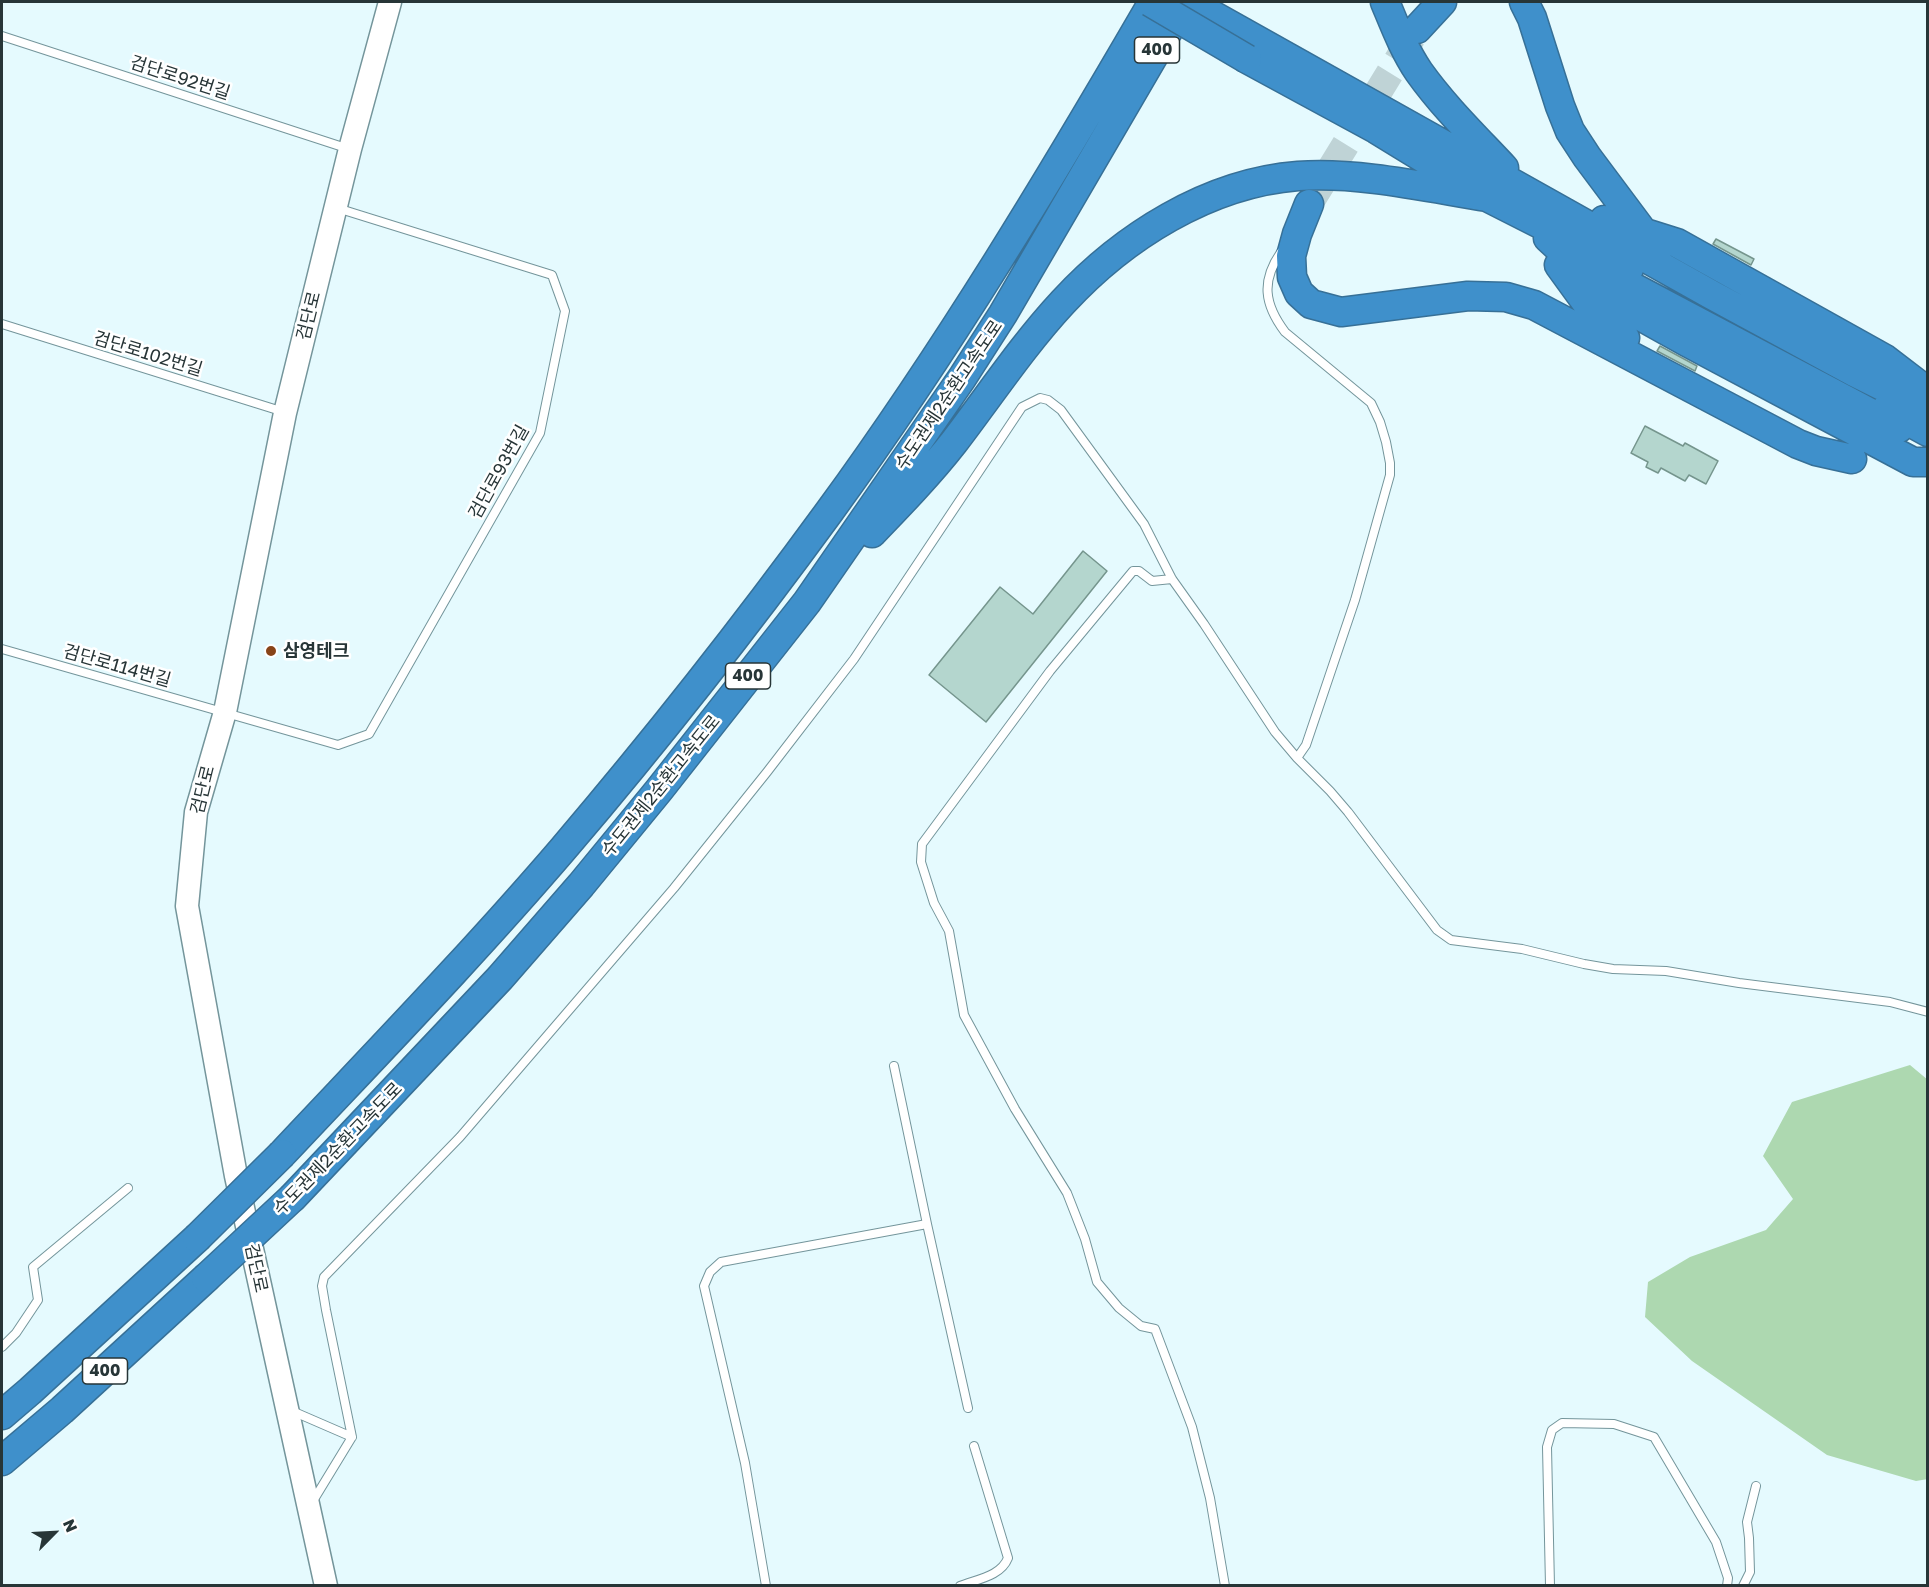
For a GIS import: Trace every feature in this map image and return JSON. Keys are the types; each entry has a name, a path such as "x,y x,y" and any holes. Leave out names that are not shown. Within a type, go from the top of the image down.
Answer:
{"highway":[{"path":"1152,2 1253,50 1531,202 1677,275 1928,409"},
{"name":"수도권제2순환고속도로","path":"2,1415 196,1238 282,1154 418,1010 560,852 635,764 783,575 869,456 982,286 1046,184 1152,2"},
{"path":"1187,2 1253,50 1487,197"},
{"name":"수도권제2순환고속도로","path":"2,1461 62,1410 293,1197 500,978 659,790 807,602 950,395 1003,314 1187,2"},
{"path":"1385,2 1401,40 1418,71 1452,114 1531,202 1612,316 1917,456"},
{"path":"1417,29 1442,2"},
{"path":"1524,2 1536,28 1570,131 1643,233 1677,275"},
{"path":"807,602 894,510 953,443 1030,341 1063,302 1092,274 1160,223 1200,202 1254,183 1298,176 1352,176 1531,202 1677,243 1885,359 1928,392"},
{"path":"1531,202 1643,233 1928,402"},
{"path":"1531,202 1705,308 1928,432"},
{"path":"1531,202 1628,284 1917,456"},
{"path":"1531,202 1604,327 1852,459"},
{"path":"1304,216 1291,256 1292,277 1299,293 1311,304 1341,312 1468,296 1506,297 1534,305 1798,444 1816,451 1852,459 1917,456"},
{"path":"1643,233 1666,223 1895,346 1928,378"}],"main road":[{"name":"검단로","path":"326,1586 236,1176 187,906 196,812 225,712 285,413 350,149 390,2"}],"lane":[{"name":"검단로92번길","path":"2,36 350,149"},
{"name":"검단로93번길","path":"225,712 338,745 369,734 540,433 565,311 552,275 336,208"},
{"path":"1297,758 1306,745 1355,600 1390,475 1390,463 1380,422 1371,403 1284,332 1275,319 1268,301 1266,285 1272,265 1304,216"},
{"name":"검단로102번길","path":"2,324 285,413"},
{"path":"309,1508 352,1437 326,1310 322,1286 324,1277 460,1137 674,888 854,659 1022,407 1040,398 1048,400 1061,411 1144,524 1172,579 1275,732 1348,812 1437,930 1451,940 1522,949 1613,969 1666,971 1739,983 1890,1002 1928,1012"},
{"path":"1172,579 1152,581 1139,571 1133,571 1050,671 922,844 921,862 934,903 949,931 964,1015 1067,1193 1085,1239 1097,1282 1119,1308 1141,1326 1155,1329 1192,1427 1210,1498 1225,1586"},
{"name":"검단로114번길","path":"2,649 225,712"},
{"path":"894,1066 968,1408"},
{"path":"2,1347 16,1333 38,1299 33,1267 128,1188"},
{"path":"766,1586 745,1463 704,1286 710,1272 721,1262 927,1224"},
{"path":"287,1409 352,1437"},
{"path":"1550,1586 1547,1447 1552,1430 1562,1423 1614,1424 1654,1437 1716,1542 1728,1578 1727,1586"},
{"path":"960,1586 997,1572 1005,1567 1008,1558 974,1446"},
{"path":"1743,1586 1750,1572 1747,1522 1756,1486"}],"green space":[{"path":"1910,1065 1928,1080 1928,1479 1916,1481 1827,1455 1692,1361 1645,1317 1648,1282 1690,1257 1766,1230 1793,1199 1763,1156 1792,1102"}],"building":[{"path":"1716,239 1754,259 1751,265 1713,244"},
{"path":"1660,346 1697,366 1695,371 1657,351"},
{"path":"1645,426 1683,446 1685,443 1718,461 1706,484 1689,475 1685,481 1661,468 1658,473 1646,467 1648,462 1631,453"},
{"path":"1083,551 1107,571 986,722 929,675 1000,587 1033,614"}],"tunnel":[{"path":"1309,204 1417,29"}],"place":[{"name":"삼영테크","path":"271,651"}]}
